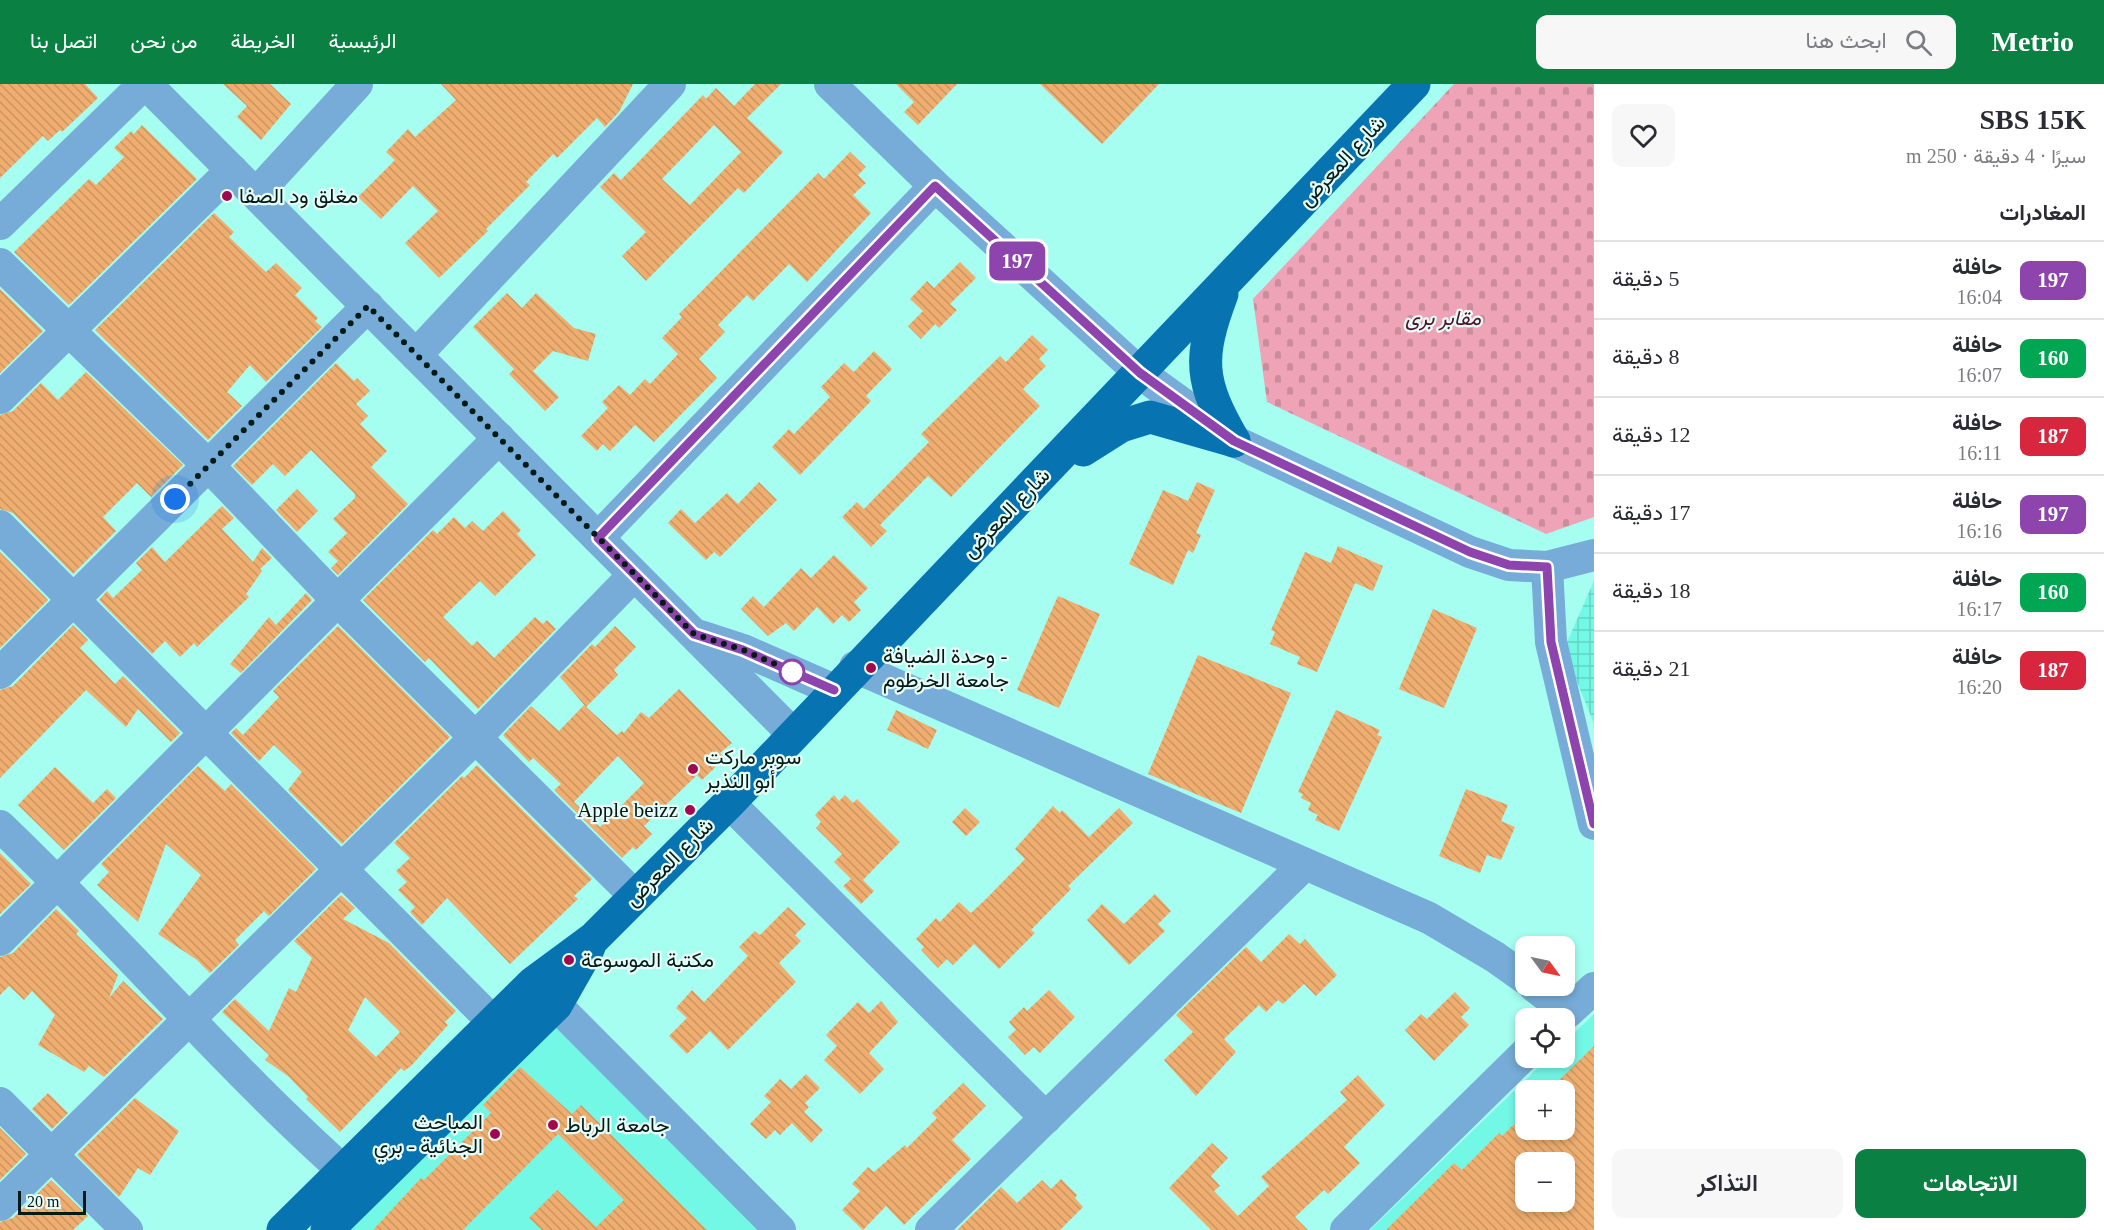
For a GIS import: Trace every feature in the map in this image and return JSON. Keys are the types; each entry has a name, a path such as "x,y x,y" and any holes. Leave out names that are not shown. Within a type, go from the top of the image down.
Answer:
{"main road":[{"name":"شارع المعرض","path":"327,1230 355,1181 493,1022 533,983 594,938 634,895 729,803 845,678 1226,284 1414,84"},
{"path":"1226,284 1208,332 1204,357 1208,392 1234,441"},
{"path":"1041,477 1121,426 1150,417 1234,441"},
{"name":"شارع المعرض","path":"283,1230 355,1181 516,1045 556,1005 594,938"}],"street":[{"path":"0,224 145,84 793,734"},
{"path":"256,194 357,84"},
{"path":"416,355 670,84"},
{"path":"830,84 935,186 1140,373 1234,441 1470,552 1509,565 1547,567 1594,555"},
{"path":"0,398 232,170"},
{"path":"598,538 935,186"},
{"path":"0,264 208,465 338,601 634,895"},
{"path":"0,673 368,306"},
{"path":"0,940 499,438"},
{"path":"0,526 339,870 516,1045"},
{"path":"1547,567 1551,642 1594,824"},
{"path":"0,1205 476,737 634,574"},
{"path":"694,634 845,678 1305,864 1430,918 1515,972"},
{"path":"729,803 1046,1118"},
{"path":"0,826 58,882 188,1018 355,1181"},
{"path":"930,1230 1305,864"},
{"path":"533,983 780,1230"},
{"path":"1572,1008 1593,990"},
{"path":"1544,996 1557,1008"},
{"path":"1346,1230 1515,1064"},
{"path":"0,1103 127,1230"}],"shaded area":[{"path":"1594,581 1594,724 1564,649"},
{"path":"1594,1014 1594,1230 1370,1230 1515,1090 1515,1140 1575,1140 1575,1080 1525,1080 1538,1068 1575,1068 1575,1032"},
{"name":"جامعة الرباط","path":"554,1021 764,1230 343,1230"}],"green space":[{"name":"مقابر برى","path":"1454,84 1594,84 1594,517 1546,534 1267,402 1253,299"}],"building":[{"path":"0,84 85,84 98,98 62,132 60,130 48,141 43,136 0,178"},
{"path":"223,84 270,84 291,104 261,140 237,117 247,106"},
{"path":"441,84 633,84 619,112 605,127 597,118 557,158 553,154 526,182 530,185 486,229 488,231 439,278 405,243 438,211 413,186 381,219 358,197 395,160 386,152 408,129 415,137 456,100"},
{"path":"755,84 781,84 747,118 783,152 744,193 738,188 646,281 622,256 646,232 600,187 614,173 621,180 703,95 706,99 716,88 734,106","holes":["714,125 741,152 690,205 662,179"]},
{"path":"896,84 957,84 918,125 904,112 914,102"},
{"path":"1040,84 1159,84 1102,144"},
{"path":"142,125 197,179 69,305 14,252 89,179 96,185 124,157 114,148 131,131 134,134"},
{"path":"850,152 866,167 858,175 866,183 853,195 871,213 807,282 789,264 753,301 747,295 718,325 725,332 699,359 717,378 654,442 635,425 610,451 603,444 597,451 581,436 608,408 602,402 619,385 630,395 645,379 650,384 678,354 662,338 682,317 679,314 818,173 824,179"},
{"path":"214,213 234,232 229,237 266,272 276,263 302,288 295,295 318,318 315,321 322,327 266,382 250,365 227,392 242,406 208,440 95,330"},
{"path":"960,262 976,278 950,304 957,310 939,328 935,324 921,339 908,326 923,311 910,299 927,281 934,288"},
{"path":"0,289 43,331 0,373"},
{"path":"507,293 522,308 536,293 574,328 596,334 588,361 553,351 533,371 559,397 545,411 509,374 514,369 473,327"},
{"path":"1032,335 1048,350 1039,359 1046,366 1023,389 1040,406 951,497 928,476 880,525 887,531 871,547 842,517 857,502 864,509 929,442 921,434 1000,356 1006,362"},
{"path":"874,351 892,369 866,396 871,401 800,475 772,447 789,429 794,434 830,397 821,387 844,363 854,372"},
{"path":"336,363 354,381 357,378 370,391 356,404 368,416 360,424 387,451 371,467 408,504 338,575 331,568 338,561 328,552 347,533 333,519 355,498 355,494 311,450 285,476 273,464 252,485 233,466"},
{"path":"86,372 183,465 151,497 137,483 103,517 116,531 73,574 13,513 0,509 0,415 13,411 41,383 58,400"},
{"path":"759,482 777,500 720,557 714,552 706,560 668,523 681,509 695,523 727,493 738,504"},
{"path":"1197,482 1215,490 1196,533 1201,535 1193,553 1188,550 1173,585 1129,564 1163,490 1188,501"},
{"path":"297,489 318,511 297,532 276,510"},
{"path":"222,506 234,518 222,529 253,562 262,548 272,558 260,569 262,571 246,594 249,597 197,647 194,643 180,657 165,641 152,654 99,600 107,591 113,598 142,570 136,563 152,547 165,562"},
{"path":"503,511 521,530 517,534 536,555 495,596 480,581 443,617 472,646 477,641 494,658 535,617 543,624 547,620 556,629 478,709 429,658 425,662 363,600 433,530 437,534 454,517 465,528 472,521 483,531"},
{"path":"1338,546 1383,566 1373,591 1355,583 1317,672 1297,664 1300,657 1270,644 1275,632 1271,630 1305,552 1331,563"},
{"path":"0,552 48,600 0,648"},
{"path":"834,555 868,588 854,602 861,610 849,622 842,615 833,624 817,607 794,631 786,623 768,636 741,609 753,596 764,607 801,568 811,578"},
{"path":"306,593 312,600 241,673 230,664 269,617 276,625"},
{"path":"1058,596 1100,614 1059,708 1017,690"},
{"path":"1433,609 1477,628 1444,708 1399,689"},
{"path":"73,625 88,640 80,648 115,684 123,676 180,733 171,742 138,709 126,727 86,690 0,778 0,690 13,686"},
{"path":"338,626 450,737 342,844 288,790 302,772 274,745 259,761 231,733 236,728 243,735 279,697 273,691"},
{"path":"615,626 636,647 614,670 618,675 586,707 560,677 592,644 595,647"},
{"path":"1198,655 1291,693 1241,813 1148,774"},
{"path":"679,689 732,743 720,753 725,758 702,780 697,775 644,826 652,834 636,850 633,847 622,858 554,790 561,784 533,758 529,762 503,735 531,706 559,731 584,705 617,735 622,731 624,733 641,712 649,718","holes":["618,756 644,783 600,827 574,802"]},
{"path":"896,710 937,730 928,749 887,730"},
{"path":"1336,710 1380,730 1377,735 1382,737 1339,831 1315,820 1318,815 1308,810 1311,803 1301,798 1303,794 1298,792"},
{"path":"477,765 592,879 574,896 578,899 510,964 447,898 422,925 410,912 415,907 398,890 407,882 396,871 410,858 394,843 462,776 464,778"},
{"path":"198,766 225,791 231,784 316,869 269,916 264,911 235,940 239,945 210,973 197,960 158,934 201,875 166,844 138,922 97,885 109,872 101,864"},
{"path":"55,767 93,803 107,789 116,798 64,850 18,805"},
{"path":"1466,789 1508,805 1501,821 1515,827 1501,860 1487,855 1480,873 1439,856"},
{"path":"834,795 839,801 845,795 853,803 857,799 900,842 863,880 874,891 861,904 843,886 851,879 834,862 842,854 816,828 821,822 815,815"},
{"path":"1053,806 1060,813 1062,810 1089,837 1119,808 1133,823 1068,886 1071,889 1031,930 1035,933 999,969 974,944 953,965 947,959 938,968 921,950 924,947 916,939 936,918 940,922 959,902 971,913 987,898 1025,859 1015,849"},
{"path":"965,808 980,822 966,836 952,822"},
{"path":"0,853 31,884 0,914"},
{"path":"1155,894 1171,911 1158,924 1165,931 1129,965 1087,920 1102,904 1124,924"},
{"path":"341,895 355,908 343,919 389,943 456,1011 445,1022 448,1025 411,1066 404,1071 401,1068 340,1132 306,1099 308,1097 288,1076 265,1060 269,1055 222,1012 235,999 269,1031 289,988 296,992 312,958 294,941","holes":["365,997 400,1032 376,1057 348,1030"]},
{"path":"788,907 806,924 795,935 801,941 779,963 796,982 728,1050 710,1031 687,1054 669,1036 687,1018 676,1008 692,990 704,1002 748,956 739,947 755,931 760,935"},
{"path":"56,909 79,931 76,934 118,975 109,998 123,981 163,1019 104,1077 89,1066 84,1072 38,1045 55,1015 32,991 24,1000 9,986 0,995 0,957 13,953"},
{"path":"1289,934 1300,944 1305,939 1337,975 1316,996 1304,984 1283,1004 1278,1000 1266,1012 1259,1005 1224,1039 1236,1052 1196,1096 1164,1060 1193,1032 1176,1015 1246,947 1261,962"},
{"path":"1049,990 1075,1017 1040,1053 1034,1047 1025,1055 1008,1037 1016,1030 1009,1022 1024,1007 1027,1011"},
{"path":"1455,992 1470,1008 1461,1017 1469,1025 1434,1061 1405,1030 1421,1014 1427,1019"},
{"path":"881,1001 898,1022 869,1053 884,1069 860,1094 824,1060 837,1046 826,1035 858,1002 869,1013"},
{"path":"1594,1046 1594,1230 1386,1230 1454,1163 1462,1170 1499,1133 1502,1136 1515,1124 1515,1140 1575,1140 1575,1080 1559,1080 1572,1068 1575,1068 1575,1065"},
{"path":"520,1067 572,1114 581,1105 707,1230 542,1230 529,1218 557,1190 596,1227 624,1200 558,1134 463,1230 373,1230 421,1178 424,1180 491,1113 483,1105"},
{"path":"806,1074 820,1088 805,1103 809,1107 804,1112 823,1130 811,1143 792,1123 780,1135 775,1130 766,1139 750,1124 771,1102 764,1096 780,1079 791,1089"},
{"path":"1358,1075 1385,1105 1344,1147 1360,1163 1328,1194 1324,1190 1295,1217 1308,1230 1211,1230 1169,1188 1212,1143 1228,1158 1211,1176 1220,1186 1214,1191 1238,1216 1269,1186 1261,1177 1347,1100 1340,1092"},
{"path":"963,1083 986,1106 952,1140 971,1159 904,1225 886,1206 863,1230 842,1210 860,1191 852,1184 868,1167 874,1172 905,1145 907,1148 937,1118 932,1113"},
{"path":"48,1093 68,1113 52,1129 32,1109"},
{"path":"135,1098 179,1131 150,1175 138,1168 119,1197 77,1155"},
{"path":"0,1128 26,1154 0,1180"},
{"path":"1061,1179 1077,1195 1075,1198 1083,1207 1060,1230 957,1230 1001,1187 1017,1203 1042,1180 1051,1189"},
{"path":"51,1180 88,1216 73,1230 0,1230 0,1222 13,1218"}],"bus line":[{"name":"197","path":"834,690 743,650 694,634 598,538 935,186 1140,373 1234,441 1470,552 1509,565 1547,567 1551,642 1594,824"}],"place":[{"name":"مغلق ود الصفا","path":"227,196"},
{"name":"وحدة الضيافة - جامعة الخرطوم","path":"871,668"},
{"name":"سوبر ماركت أبو النذير","path":"693,769"},
{"name":"Apple beizz","path":"690,810"},
{"name":"مكتبة الموسوعة","path":"569,960"},
{"name":"جامعة الرباط","path":"553,1125"},
{"name":"المباحث الجنائية - بري","path":"495,1134"}],"route":[{"path":"175,499 368,306 694,634 743,650 798,674 792,672"}]}
